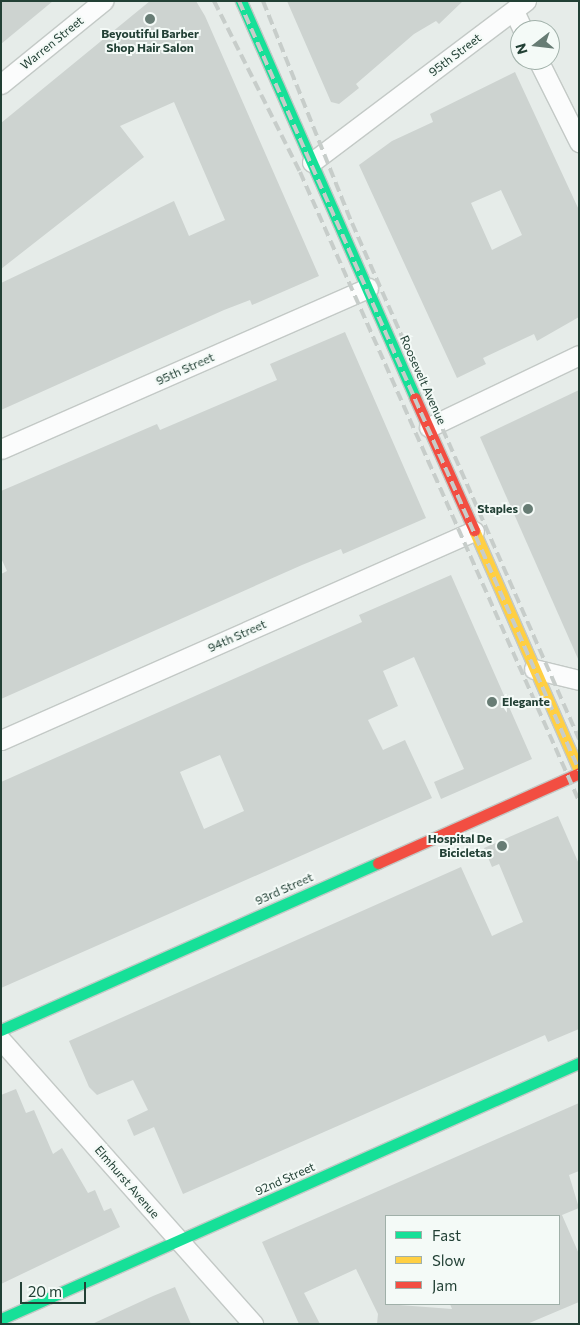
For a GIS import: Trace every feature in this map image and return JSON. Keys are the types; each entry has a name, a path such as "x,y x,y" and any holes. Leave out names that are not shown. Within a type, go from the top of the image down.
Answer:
{"street":[{"name":"Warren Street","path":"1,84 103,1"},
{"name":"Roosevelt Avenue","path":"241,1 579,772"},
{"name":"95th Street","path":"312,162 520,6"},
{"path":"520,6 522,20"},
{"path":"543,70 579,142"},
{"name":"95th Street","path":"1,449 368,288"},
{"path":"428,427 579,355"},
{"name":"94th Street","path":"1,740 474,531"},
{"path":"534,669 579,680"},
{"name":"93rd Street","path":"1,1030 579,772"},
{"name":"Elmhurst Avenue","path":"1,1040 254,1324"},
{"name":"92nd Street","path":"1,1319 579,1063"}],"building":[{"path":"1,1 53,1 1,44"},
{"path":"150,1 196,1 205,16 319,276 252,305 250,300 224,310 1,410 1,283 174,201 189,236 225,220 174,102 120,126 144,157 1,269 1,123"},
{"path":"287,1 463,1 439,24 436,21 414,34 356,84 359,88 339,104 331,102"},
{"path":"515,72 579,210 579,317 537,341 534,334 483,358 486,364 457,378 359,165 392,141 433,122 430,114","holes":["501,190 522,235 492,250 471,203"]},
{"path":"345,332 426,518 343,554 341,549 302,565 1,699 1,574 7,571 1,558 1,491 157,424 160,430 277,380 270,364"},
{"path":"579,390 579,661 480,437"},
{"path":"451,575 532,759 441,799 434,782 464,769 414,657 383,671 398,706 368,720 383,750 405,740 432,798 1,988 1,782 362,622 359,615","holes":["220,755 244,811 204,829 180,772"]},
{"path":"558,816 579,864 579,1029 548,1042 545,1035 183,1194 154,1127 134,1136 127,1120 148,1110 133,1080 97,1095 89,1087 69,1041 461,867 492,936 523,922 499,864 492,867 484,848"},
{"path":"16,1089 26,1113 34,1110 53,1154 62,1148 88,1193 95,1190 104,1211 111,1208 120,1227 1,1284 1,1095"},
{"path":"579,1103 579,1171 569,1175 579,1208 562,1215 579,1254 579,1302 527,1324 377,1324 378,1314 356,1269 304,1293 320,1324 299,1324 262,1242"},
{"path":"175,1287 191,1324 92,1324 153,1296"}],"railway":[{"path":"214,1 300,172 579,801"},
{"path":"239,1 579,770"},
{"path":"263,1 352,223 579,739"}],"traffic: fast":[{"path":"241,1 415,398"},
{"path":"1,1030 378,863"},
{"path":"1,1319 579,1063"}],"traffic: slow":[{"path":"474,530 579,770"}],"traffic: jam":[{"path":"415,398 474,530"},
{"path":"378,863 579,773"}],"place":[{"name":"Beyoutiful Barber Shop Hair Salon","path":"150,19"},
{"name":"Staples","path":"528,509"},
{"name":"Elegante","path":"492,702"},
{"name":"Hospital De Bicicletas","path":"502,846"}]}
